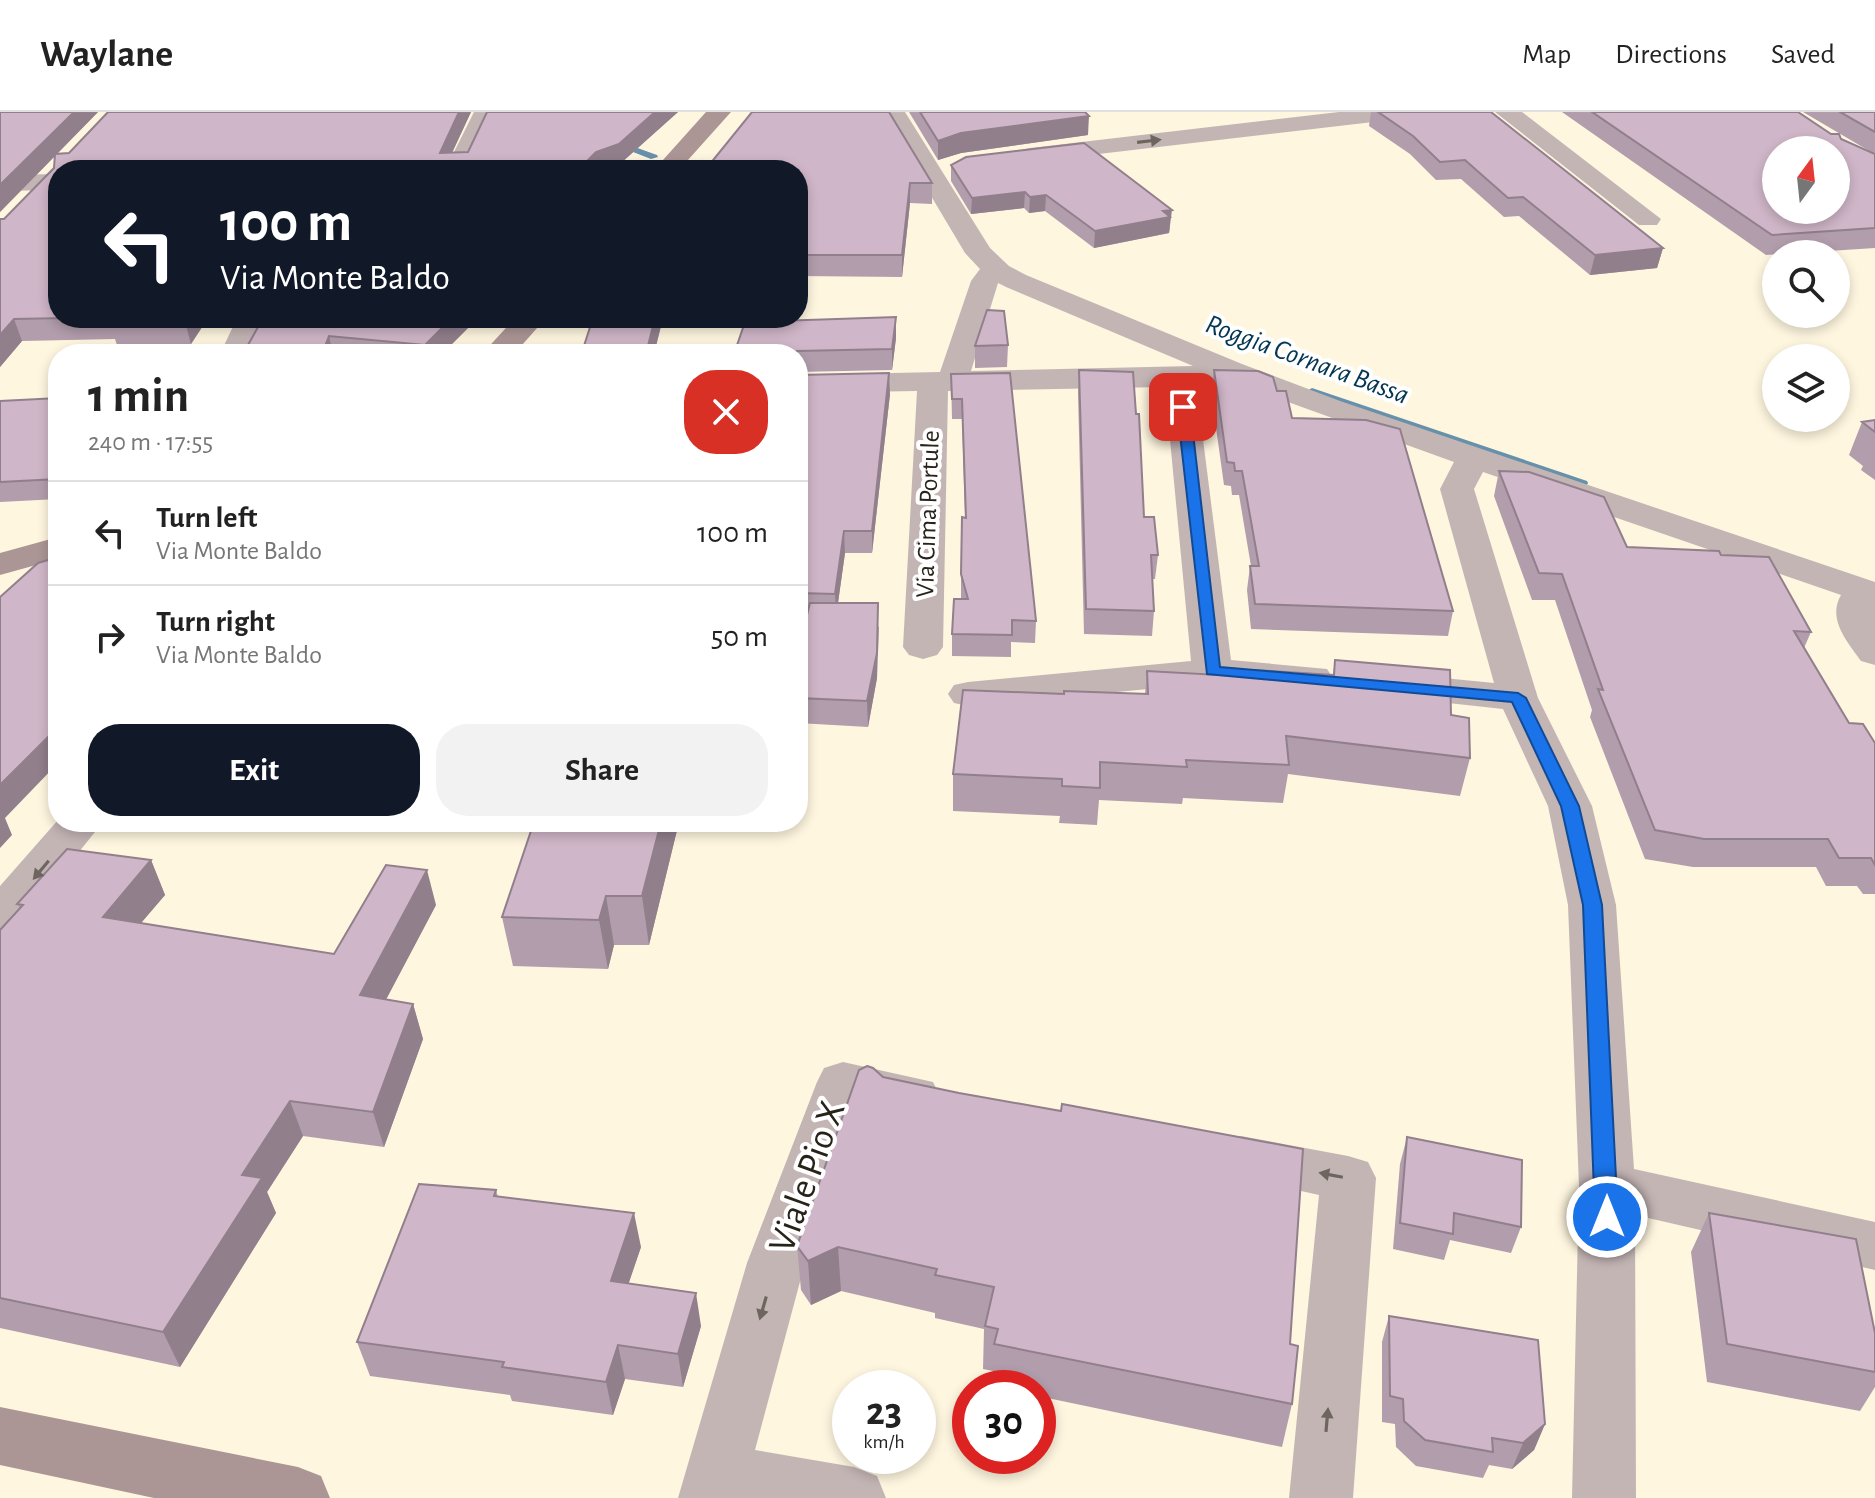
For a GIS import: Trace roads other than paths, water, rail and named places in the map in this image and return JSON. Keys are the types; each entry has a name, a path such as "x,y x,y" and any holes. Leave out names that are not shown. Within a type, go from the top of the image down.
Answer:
{"street":[{"path":"462,160 486,112"},
{"path":"675,160 719,112"},
{"path":"893,112 918,152 946,169 979,253 999,272 1231,371 1869,592"},
{"path":"1006,158 1109,146 1244,120 1391,112"},
{"path":"1507,112 1648,219"},
{"path":"1090,122 1109,146"},
{"path":"0,183 48,175"},
{"path":"19,211 48,183"},
{"name":"Via Cima Portule","path":"923,647 943,382 985,281 999,272"},
{"path":"506,344 522,328"},
{"path":"808,384 1180,377 1231,371"},
{"path":"1180,377 1212,671"},
{"path":"1479,459 1467,467 1457,489 1518,698 1570,806 1592,905 1607,1186 1604,1498"},
{"path":"0,564 48,551"},
{"path":"1869,592 1854,600 1852,609 1875,653"},
{"path":"968,694 1212,671 1518,698"},
{"path":"0,917 72,832"},
{"name":"Viale Pio X","path":"854,1498 714,1486 776,1263 843,1082 966,1105"},
{"path":"1195,1149 1348,1178 1321,1498"},
{"path":"1607,1186 1875,1246"},
{"path":"0,1436 298,1498"}],"waterway":[{"name":"Roggia Cornara Bassa","path":"618,143 654,157"},
{"name":"Roggia Cornara Bassa","path":"1312,391 1583,483"}]}
